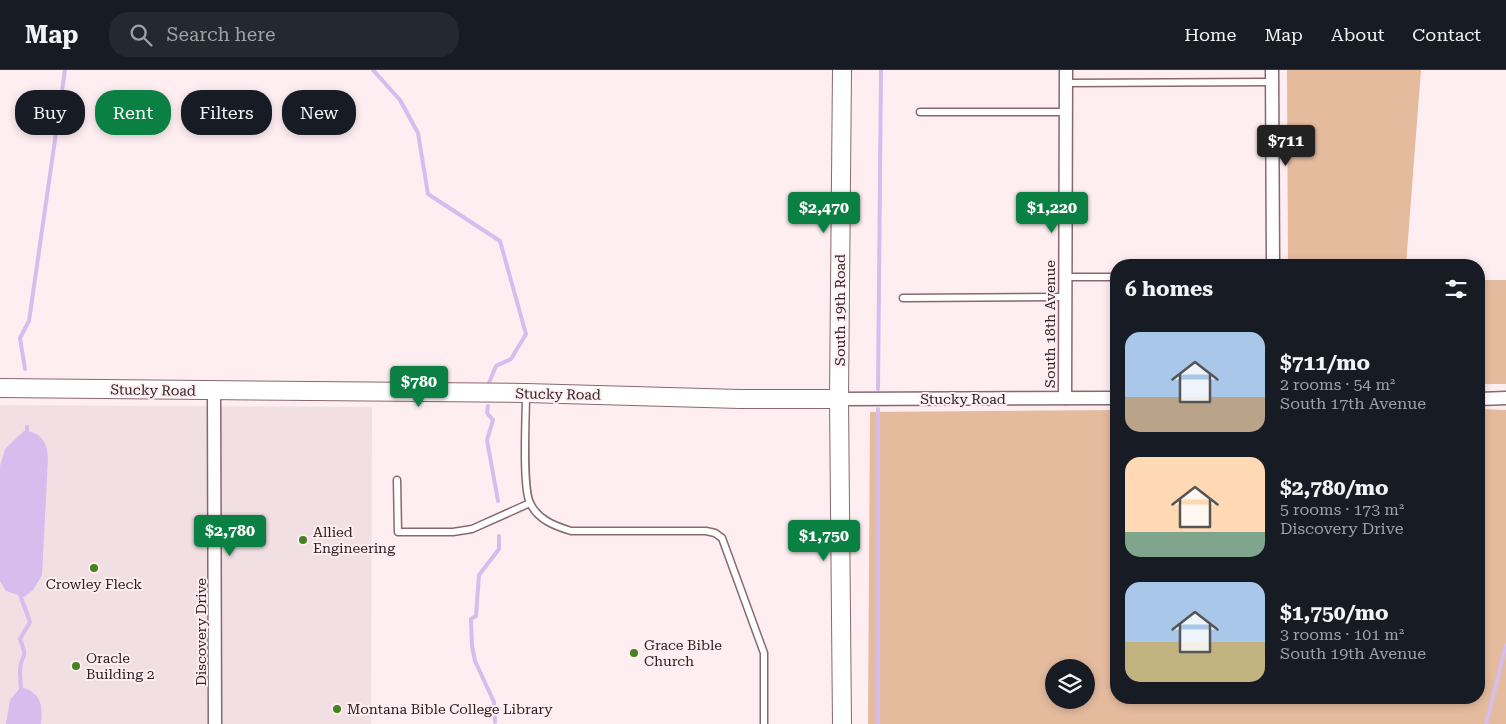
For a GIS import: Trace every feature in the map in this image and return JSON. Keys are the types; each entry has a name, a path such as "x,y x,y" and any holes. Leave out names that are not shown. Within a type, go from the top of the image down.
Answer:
{"street":[{"name":"South 19th Road","path":"842,70 839,399 842,724"},
{"name":"South 18th Avenue","path":"1065,398 1066,70"},
{"path":"1272,76 1273,259"},
{"name":"Stucky Road","path":"0,388 526,393 740,399 1110,398"},
{"name":"Discovery Drive","path":"214,391 215,724"},
{"path":"1485,399 1506,398"}],"lane":[{"path":"1066,83 1272,76"},
{"path":"920,112 1066,112"},
{"path":"1065,277 1110,277"},
{"path":"903,298 1065,298"},
{"path":"526,393 526,486 530,503 540,516 553,526 571,531 706,531 722,538 764,653 764,724"},
{"path":"397,480 398,532 453,532 472,529 530,503"}],"shaded area":[{"path":"1287,70 1421,70 1406,259 1288,259"},
{"path":"1485,280 1506,280 1506,384 1485,384"},
{"path":"0,405 372,407 371,724 0,724"},
{"path":"1485,409 1506,410 1506,724 868,724 870,412 1110,410 1110,704 1485,704"},
{"path":"24,431 35,433 42,439 48,458 42,575 33,590 24,597 6,591 0,581 0,466 5,449"},
{"path":"21,687 37,696 42,711 41,724 6,724 10,700"}],"waterway":[{"path":"25,369 20,338 29,321 65,70"},
{"path":"373,70 400,100 418,133 428,194 500,241 526,334 511,359 496,366 489,383"},
{"path":"878,389 881,70"},
{"path":"488,406 487,413 493,420 487,440 498,501"},
{"path":"878,409 878,724"},
{"path":"27,427 27,435"},
{"path":"495,722 494,702 475,661 472,646 471,619 476,616 479,575 499,549 499,536"},
{"path":"19,592 30,622 20,639 24,654 20,670 21,692"},
{"path":"1486,724 1506,645"}],"place":[{"name":"Allied Engineering","path":"303,540"},
{"name":"Crowley Fleck","path":"94,568"},
{"name":"Grace Bible Church","path":"634,653"},
{"name":"Oracle Building 2","path":"76,666"},
{"name":"Montana Bible College Library","path":"337,709"}]}
